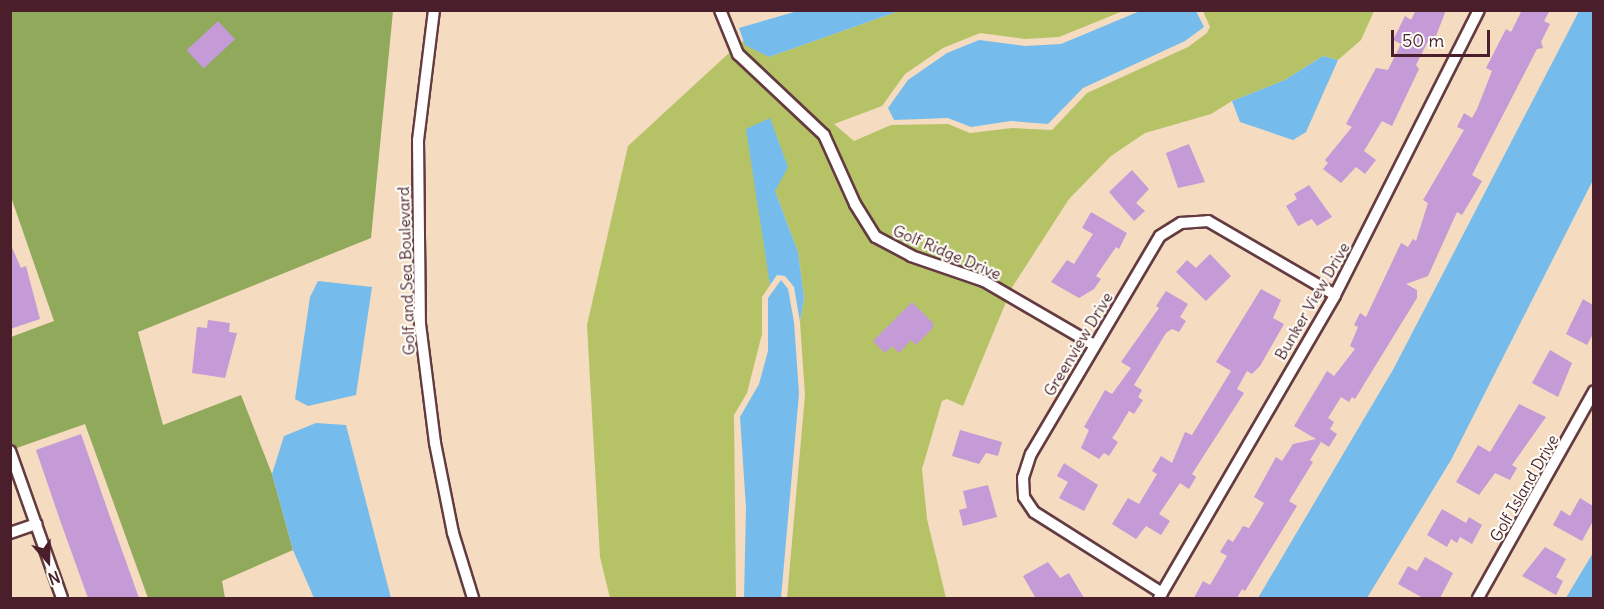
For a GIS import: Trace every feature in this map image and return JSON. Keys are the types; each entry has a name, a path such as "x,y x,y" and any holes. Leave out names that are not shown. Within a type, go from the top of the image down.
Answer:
{"street":[{"name":"Golf and Sea Boulevard","path":"435,10 418,140 420,324 435,443 453,532 473,598"},
{"name":"Golf Ridge Drive","path":"720,10 738,54 824,135 855,204 876,237 911,256 984,281 1094,345"},
{"name":"Bunker View Drive","path":"1160,596 1335,295 1479,10"},
{"name":"Greenview Drive","path":"1160,596 1049,524 1034,512 1024,497 1023,478 1031,454 1094,345 1161,236 1181,223 1208,221 1335,295"},
{"name":"Golf Island Drive","path":"1478,598 1593,391"},
{"path":"10,451 62,598"},
{"path":"10,533 36,524"}],"green space":[{"path":"10,11 393,11 371,238 138,332 163,425 241,395 272,474 293,550 222,581 225,598 148,598 85,424 11,450 11,337 54,321 11,197"},
{"path":"899,11 1123,11 1059,37 1025,39 980,33 943,48 905,74 882,106 834,124 854,141 891,125 948,124 970,133 1012,128 1052,130 1087,93 1188,47 1207,33 1210,27 1203,11 1374,11 1361,40 1338,60 1323,56 1285,80 1232,101 1211,114 1145,133 1111,156 1069,199 1011,289 985,274 913,249 881,232 861,201 828,130 756,64 740,44 744,40 769,57"},
{"path":"729,53 818,139 849,209 874,244 909,263 981,288 1006,302 963,406 947,399 942,401 922,469 927,519 946,598 787,598 805,395 800,322 804,298 798,252 775,191 779,136 765,238 770,285 762,297 762,334 747,393 734,415 736,598 610,598 600,557 587,325 628,146"}],"water":[{"path":"801,10 899,11 769,57 745,45 739,28"},
{"path":"1140,11 1196,11 1204,27 1185,41 1083,88 1048,124 1011,121 971,127 948,118 894,120 888,108 908,80 947,53 979,40 1025,46 1061,44"},
{"path":"1579,11 1593,11 1593,180 1451,460 1367,598 1258,598 1394,368"},
{"path":"1323,56 1338,60 1306,132 1293,140 1240,122 1232,101 1285,80"},
{"path":"770,118 788,167 775,191 798,252 804,298 800,322 794,287 785,276 777,275 770,285 746,129"},
{"path":"781,280 788,289 794,322 799,394 781,598 744,598 746,508 740,417 759,384 768,351 768,298"},
{"path":"318,281 372,287 356,395 308,406 295,399 310,297"},
{"path":"316,423 346,425 391,598 314,598 293,550 272,474 284,436"},
{"path":"1593,553 1593,598 1566,598 1570,591"}],"building":[{"path":"1416,10 1446,10 1436,36 1429,39 1416,65 1419,69 1392,126 1382,121 1364,151 1376,160 1365,174 1356,167 1341,183 1323,169 1328,163 1325,160 1352,127 1346,124 1376,68 1388,70 1401,44 1393,40 1405,16 1411,20"},
{"path":"1522,10 1550,10 1544,21 1550,24 1541,42 1543,48 1537,49 1472,175 1482,181 1462,215 1457,212 1428,276 1406,284 1417,290 1417,298 1355,399 1352,397 1349,402 1341,397 1328,418 1334,422 1330,429 1337,434 1329,447 1321,442 1310,460 1313,462 1289,501 1297,506 1245,591 1242,589 1237,598 1194,598 1203,581 1210,585 1227,556 1220,552 1228,539 1233,542 1243,526 1249,528 1260,510 1264,503 1254,497 1276,457 1282,461 1293,444 1316,439 1294,426 1327,371 1334,376 1355,349 1350,346 1358,327 1354,325 1360,313 1366,317 1401,243 1408,247 1413,239 1416,241 1428,203 1423,200 1464,130 1457,127 1464,113 1472,118 1477,109 1492,71 1486,68 1506,29 1511,32"},
{"path":"218,21 235,39 204,69 187,50"},
{"path":"1189,144 1205,182 1178,188 1166,153"},
{"path":"1132,170 1149,189 1136,203 1145,211 1134,221 1109,192"},
{"path":"1309,185 1332,217 1317,226 1312,219 1298,226 1286,206 1297,199 1294,194"},
{"path":"1091,212 1127,233 1119,249 1116,247 1096,276 1101,279 1094,289 1079,298 1051,282 1067,260 1074,264 1093,234 1082,228"},
{"path":"10,243 21,268 26,266 40,319 10,329"},
{"path":"1210,254 1231,276 1206,301 1176,272 1187,260 1196,268"},
{"path":"1261,289 1281,300 1273,318 1284,324 1260,366 1252,374 1247,371 1237,389 1244,393 1192,474 1196,477 1189,489 1180,483 1159,514 1170,521 1161,535 1146,526 1136,539 1112,524 1128,498 1139,504 1157,474 1152,471 1161,456 1172,463 1185,432 1192,435 1231,371 1216,362"},
{"path":"1166,291 1188,304 1180,317 1186,321 1179,332 1172,329 1166,333 1134,385 1142,390 1138,397 1143,400 1134,414 1129,411 1112,438 1118,442 1109,456 1104,453 1099,459 1081,448 1089,430 1084,427 1105,390 1112,394 1131,368 1121,362 1159,308 1156,306"},
{"path":"1583,299 1593,305 1593,334 1587,345 1566,334"},
{"path":"912,302 933,323 933,328 916,345 911,340 899,353 892,346 885,353 873,341"},
{"path":"208,320 230,323 229,332 237,333 225,378 192,373 197,327 207,328"},
{"path":"1550,350 1572,363 1558,397 1532,383"},
{"path":"1519,404 1546,417 1512,465 1517,468 1510,480 1495,473 1479,495 1456,482 1478,445 1490,452"},
{"path":"960,430 1002,442 998,456 986,453 979,464 952,456"},
{"path":"81,434 139,598 88,598 61,523 36,450"},
{"path":"1064,463 1098,485 1084,511 1059,498 1068,482 1057,476"},
{"path":"988,485 997,517 963,526 959,510 967,508 963,491"},
{"path":"1580,498 1593,506 1593,521 1582,541 1553,525 1561,510 1570,516"},
{"path":"1442,509 1466,523 1469,517 1482,525 1472,544 1460,537 1457,543 1451,539 1447,547 1427,535"},
{"path":"1545,547 1566,559 1556,577 1563,581 1556,595 1522,576"},
{"path":"1425,557 1453,573 1440,598 1423,598 1398,584 1408,566 1417,571"},
{"path":"1048,562 1060,578 1069,573 1084,598 1035,597 1023,576"}]}
